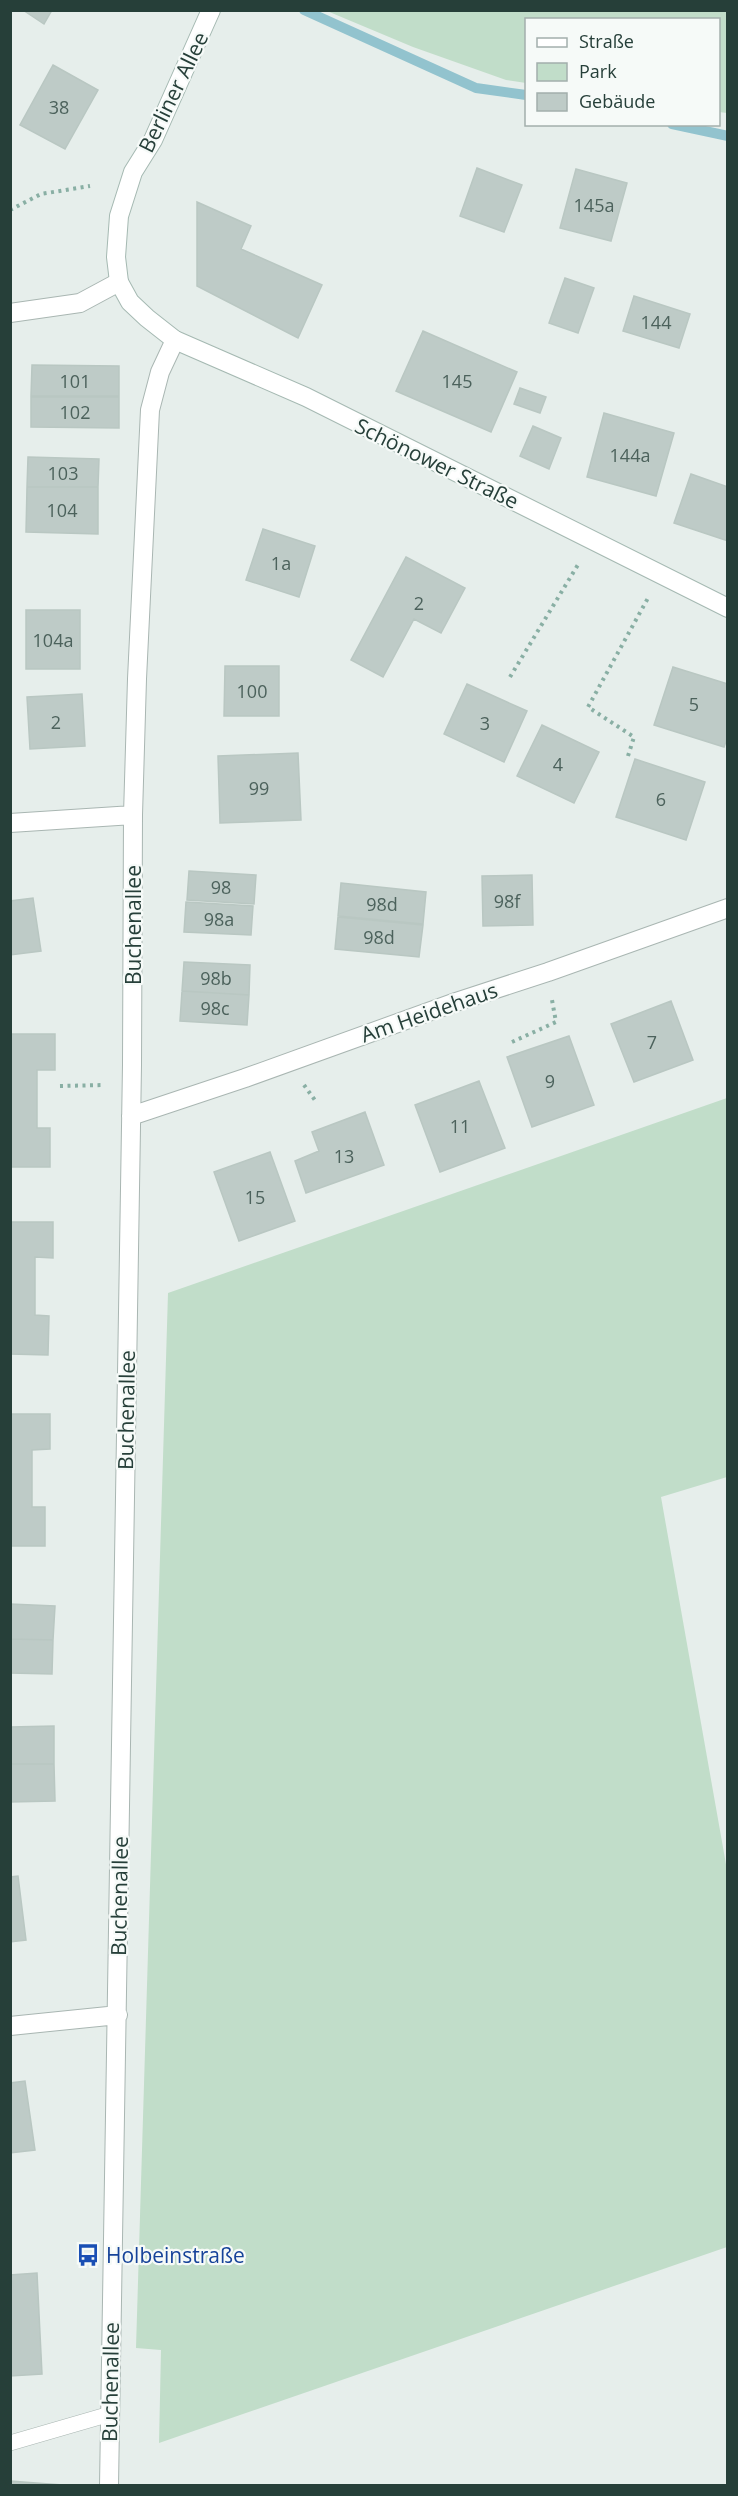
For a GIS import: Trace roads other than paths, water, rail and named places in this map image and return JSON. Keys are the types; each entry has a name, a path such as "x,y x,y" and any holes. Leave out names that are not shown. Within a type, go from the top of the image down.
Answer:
{"street":[{"name":"Berliner Allee","path":"118,282 116,258 119,216 133,172 153,140 211,10"},
{"path":"10,313 80,303 118,282"},
{"name":"Schönower Straße","path":"118,282 130,302 175,340 306,397 728,608"},
{"name":"Buchenallee","path":"108,2486 118,2015 132,1085 133,815 137,679 150,410 160,372 175,340"},
{"path":"10,823 133,815"},
{"name":"Am Heidehaus","path":"131,1116 728,908"},
{"path":"10,2026 118,2015"}],"lane":[{"path":"10,2443 110,2414"}],"waterway":[{"path":"304,10 476,88 525,95"},
{"path":"681,126 728,136"}],"place":[{"name":"Holbeinstraße","path":"88,2255"}]}
